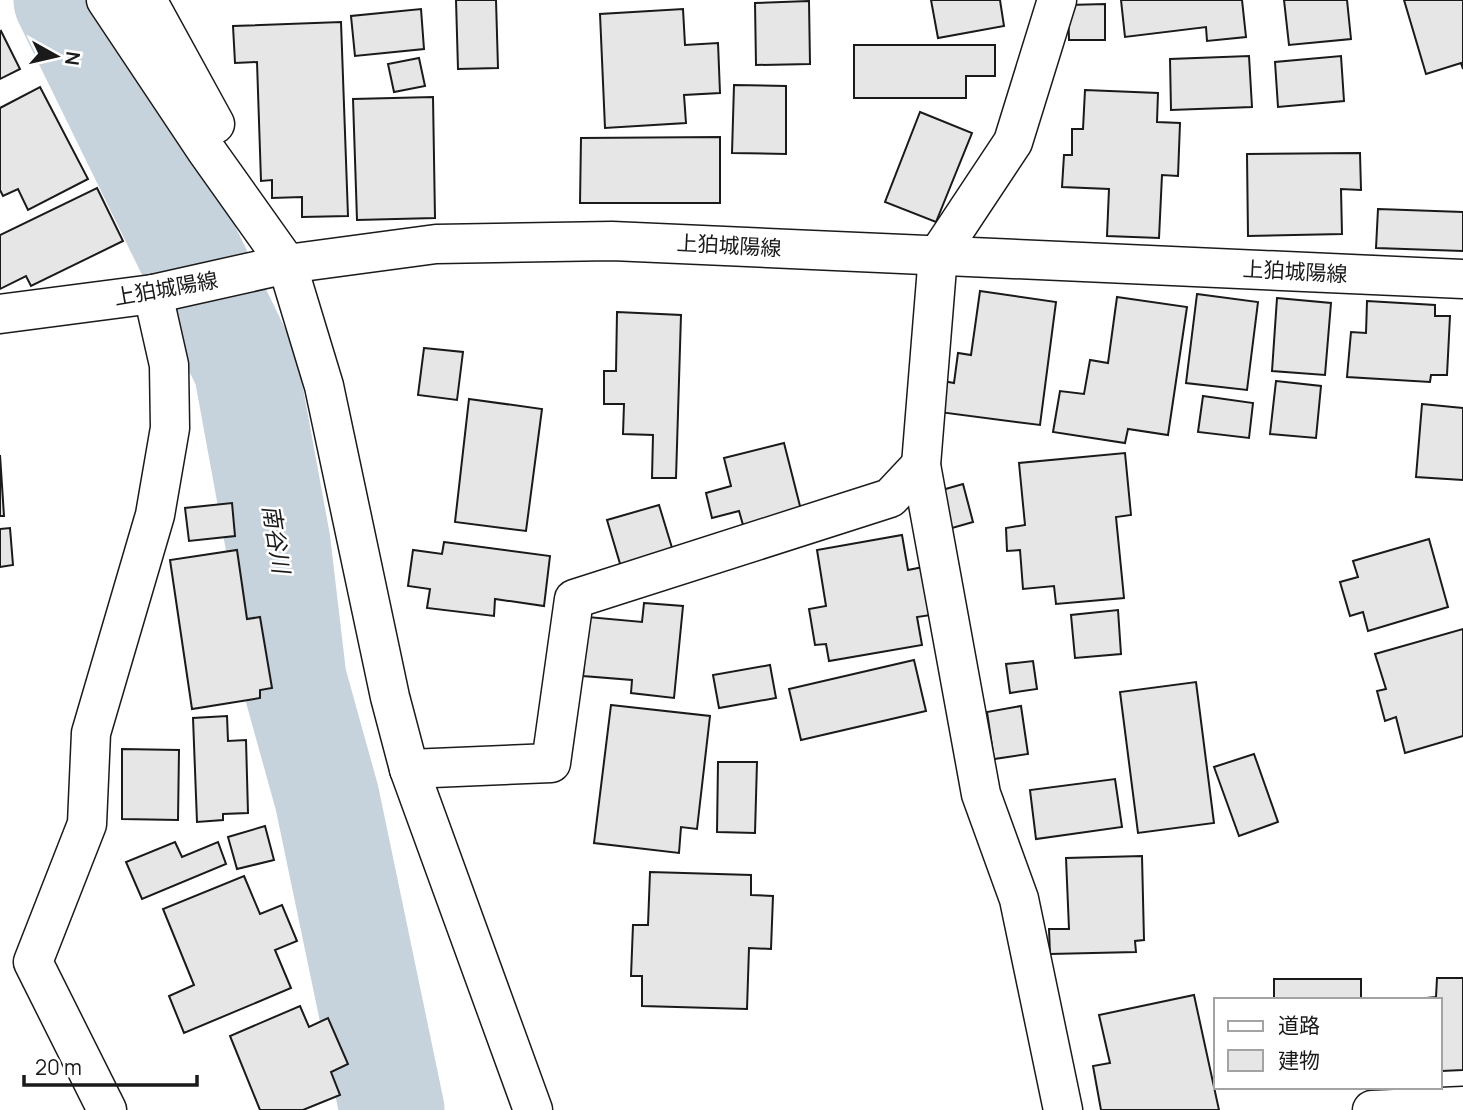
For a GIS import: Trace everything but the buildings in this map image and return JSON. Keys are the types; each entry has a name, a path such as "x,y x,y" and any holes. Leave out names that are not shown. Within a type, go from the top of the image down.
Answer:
{"street":[{"path":"106,0 237,193 281,266 324,386 390,697 409,769 533,1110"},
{"path":"147,0 214,121 237,193"},
{"path":"1057,0 1013,142 938,256 921,465 981,794 1019,899 1063,1110"},
{"name":"上狛城陽線","path":"0,314 162,292 281,266 436,244 598,241 1463,279"},
{"path":"107,1110 33,962 87,824 91,733 155,515 170,428 169,365 162,292"},
{"path":"409,769 551,763 574,599 890,498 921,465"},
{"path":"1372,1110 1463,1106"}],"waterway":[{"name":"南谷川","path":"66,0 246,368 278,543 294,679 327,798 392,1110"}]}
